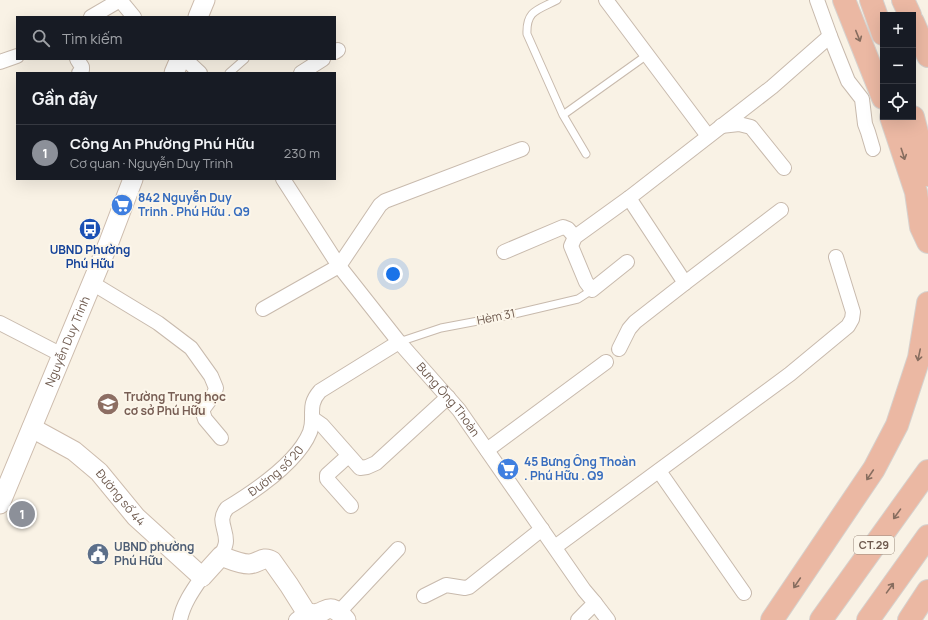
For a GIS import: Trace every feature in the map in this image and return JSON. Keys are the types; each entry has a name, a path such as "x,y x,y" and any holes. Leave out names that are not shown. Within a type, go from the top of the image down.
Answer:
{"highway":[{"path":"844,0 880,90"},
{"path":"871,0 880,26"},
{"path":"903,0 909,12"},
{"path":"916,29 928,56"},
{"path":"891,120 916,192 922,226 928,242"},
{"path":"913,120 928,175"},
{"path":"772,620 874,469 897,425 919,358 928,303"},
{"name":"CT.29","path":"821,620 928,471"},
{"name":"CT.29","path":"868,620 928,536"},
{"path":"909,620 928,591"}],"street":[{"path":"93,16 120,0 133,16"},
{"path":"198,16 205,0"},
{"path":"606,0 708,136"},
{"path":"817,0 848,81 862,100 865,124 873,149"},
{"path":"627,262 592,290 586,282 571,246 575,237 629,198 772,87 830,36"},
{"path":"0,62 16,56"},
{"path":"78,60 82,67 80,72"},
{"path":"174,72 180,60"},
{"path":"186,60 199,72"},
{"path":"303,72 321,60"},
{"path":"721,126 739,124 751,127 784,168"},
{"path":"263,309 340,266 380,205 385,201 522,149"},
{"name":"Nguyễn Duy Trinh","path":"0,504 92,283 133,180"},
{"name":"Bưng Ông Thoàn","path":"284,180 340,266 399,342 459,410 608,620"},
{"path":"629,198 685,283"},
{"path":"620,348 629,329 635,322 781,210"},
{"path":"504,252 564,227 568,229 575,237"},
{"path":"555,547 790,374 848,326 852,319 853,312 836,257"},
{"path":"92,283 158,323 191,348 211,376 216,388 214,394 203,409 203,413 205,418 221,438"},
{"path":"0,323 62,355"},
{"name":"Đường số 20","path":"180,620 181,613 190,595 202,577 221,556 226,541 222,519 223,513 227,508 259,487 302,448 312,426 312,402 320,391 399,342"},
{"path":"487,450 606,362"},
{"path":"312,418 322,425 360,468 376,463 448,397"},
{"name":"Đường số 44","path":"32,428 74,451 99,472 136,517 202,577"},
{"path":"348,456 327,475 327,479 350,506"},
{"path":"659,471 744,594"},
{"path":"424,596 446,585 465,588 469,587 542,529"},
{"path":"221,556 249,564 265,558 272,561 289,585 301,616 318,615 330,609 334,609 342,616 398,549"},
{"path":"578,620 595,603"}],"lane":[{"path":"557,0 531,14 527,22 527,34 563,115 586,154"},
{"path":"563,115 647,55"},
{"path":"230,72 244,60"},
{"name":"Hèm 31","path":"399,342 441,328 510,315 578,299 592,290"}],"place":[{"name":"842 Nguyễn Duy Trinh . Phú Hữu . Q9","path":"122,205"},
{"name":"UBND Phường Phú Hữu","path":"90,229"},
{"name":"Trường Trung học cơ sở Phú Hữu","path":"108,404"},
{"name":"45 Bưng Ông Thoàn . Phú Hữu . Q9","path":"508,469"},
{"name":"Công An Phường Phú Hữu","path":"22,514"},
{"name":"UBND phường Phú Hữu","path":"98,554"}]}
